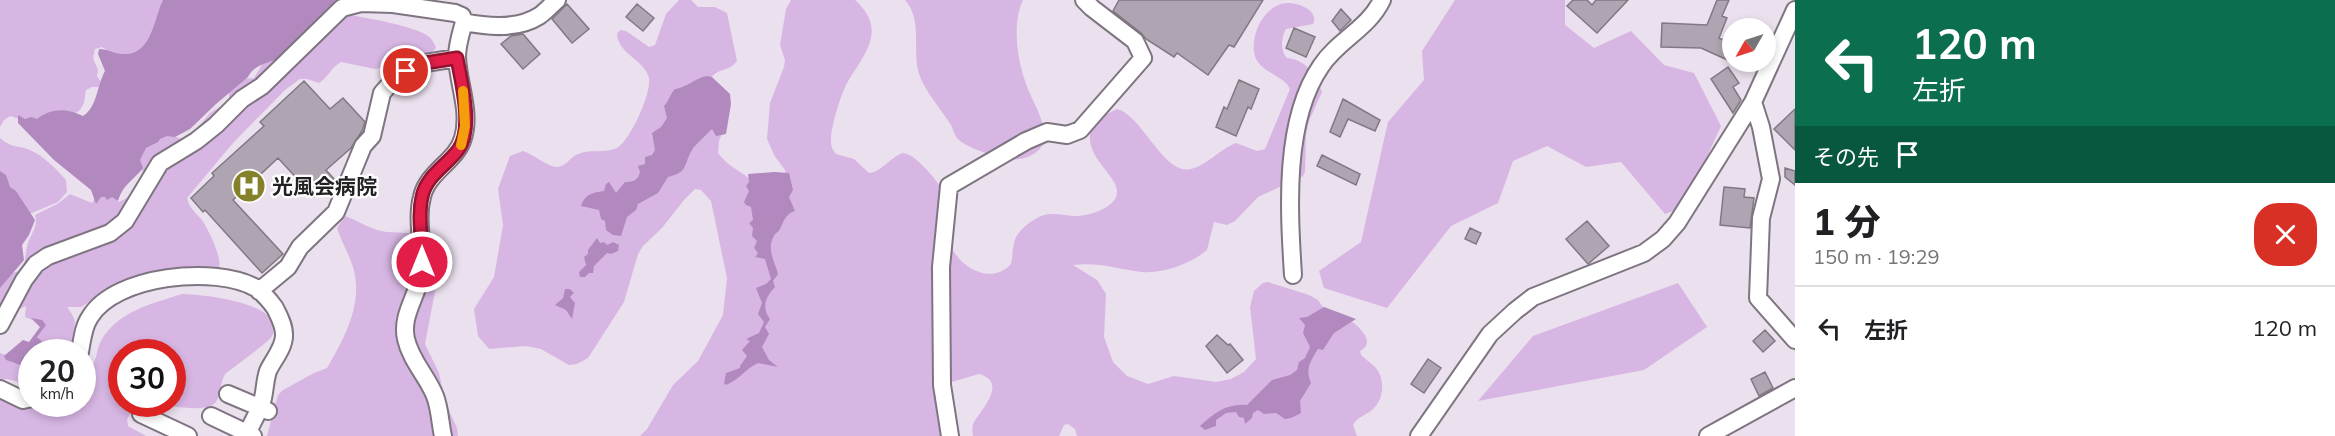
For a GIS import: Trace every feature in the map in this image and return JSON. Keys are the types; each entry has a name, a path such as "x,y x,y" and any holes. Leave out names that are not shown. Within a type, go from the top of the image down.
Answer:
{"street":[{"path":"464,22 494,26 518,25 538,16 556,0"},
{"path":"950,436 942,373 941,267 949,186 1026,141 1047,132 1067,135 1080,130 1143,58 1135,41 1084,0"},
{"path":"1293,275 1290,220 1298,117 1320,66 1333,50 1376,14 1382,0"},
{"path":"0,325 24,280 36,264 48,256 110,233 125,221 160,163 196,141 242,99 262,86 342,8 361,3 395,2 455,13 462,16 464,22 457,58 464,103 463,139 459,149 429,181 422,196 420,213 423,248 420,277 404,323 410,353 435,396 443,436"},
{"path":"1419,436 1490,334 1515,311 1533,297 1644,253 1663,239 1689,204 1753,102 1795,10"},
{"path":"260,291 288,267 300,247 336,212 363,146 372,136 382,93 397,76 419,64 457,58"},
{"path":"1753,102 1761,127 1771,179 1761,218 1758,298 1795,340"},
{"path":"82,339 90,316 109,300 137,286 167,277 206,275 239,282 260,291 280,317 285,335 268,372 263,400 264,409 249,435 212,416"},
{"path":"1708,436 1795,388"},
{"path":"0,389 18,398"},
{"path":"228,394 264,409"},
{"path":"147,417 188,436"}],"shaded area":[{"path":"0,0 167,0 158,31 137,57 116,56 102,47 95,49 93,58 102,87 92,87 86,90 84,103 80,110 71,116 29,122 10,116 0,127"},
{"path":"163,0 336,0 281,57 254,69 190,129 175,137 167,136 160,139 146,148 140,160 143,168 126,186 118,201 112,197 107,200 101,197 96,204 91,190 54,160 18,123 18,115 25,119 31,117 37,119 54,111 65,111 83,116 94,102 105,71 98,54 99,49 123,54 133,53 140,49 146,43"},
{"path":"679,0 691,0 698,7 715,7 727,13 737,61 709,80 659,151 613,226 711,125 723,131 718,153 722,158 753,182 788,185 785,170 774,155 767,139 770,103 784,67 785,60 780,45 786,9 791,0 855,0 865,11 872,32 866,51 847,83 839,103 831,136 832,148 836,154 854,159 869,173 878,170 903,153 916,159 942,190 946,202 951,246 969,267 986,274 1003,270 1011,264 1016,237 1036,218 1048,214 1087,215 1099,211 1113,201 1117,190 1114,182 1097,159 1090,139 1091,128 1099,118 1117,109 1135,122 1162,155 1181,169 1197,167 1236,143 1257,151 1265,149 1290,89 1283,81 1263,68 1256,59 1254,41 1256,32 1266,14 1281,4 1290,3 1308,9 1313,15 1313,24 1286,29 1282,44 1287,58 1305,65 1316,79 1322,92 1309,121 1306,134 1303,176 1258,197 1235,221 1227,225 1214,222 1207,250 1177,267 1142,272 1100,265 1073,265 1097,280 1106,294 1104,337 1113,362 1127,376 1148,384 1174,376 1216,382 1231,379 1244,372 1256,359 1250,307 1254,291 1263,283 1268,282 1309,295 1318,300 1325,310 1305,361 1297,375 1246,413 1302,376 1314,344 1349,319 1367,339 1365,347 1360,351 1361,355 1375,367 1381,377 1382,389 1379,401 1372,410 1353,425 1357,436 1077,436 1075,429 1068,424 1064,425 1059,436 973,436 973,424 987,403 992,389 992,383 979,374 948,383 950,436 640,436 647,429 673,385 698,361 723,315 727,278 711,201 701,190 695,189 662,228 643,246 638,254 624,302 588,358 577,364 569,365 541,349 526,346 489,349 478,336 474,309 494,277 503,225 498,189 510,156 523,151 557,167 581,153 612,150 622,144 634,126 644,104 649,78 642,66 622,47 617,34 620,30 626,31 649,47 655,45 666,14"},
{"path":"905,0 1023,0 1017,29 1018,51 1022,72 1040,115 1044,141 1040,149 1029,157 1006,158 977,150 957,138 920,77 914,16"},
{"path":"1455,0 1565,0 1565,25 1594,48 1631,31 1664,65 1694,73 1721,126 1684,207 1665,214 1621,162 1586,167 1547,146 1513,161 1498,203 1451,226 1387,308 1324,288 1319,271 1361,242 1388,122 1424,80 1422,51"},
{"path":"349,15 412,29 428,36 436,48 427,57 375,69 341,62 319,83 300,79 285,90 233,143 187,198 212,239 219,258 219,269 127,284 99,295 81,307 67,307 75,322 72,339 34,339 43,324 25,317 26,306 15,311 0,335 0,281 6,274 21,271 23,268 28,243 36,224 35,215 59,203 70,194 92,203 98,193 112,194 118,202 127,198 144,176 138,159 150,142 161,136 174,136 181,139 193,133 210,113 229,101 229,91 242,79 254,78 265,60 331,16"},
{"path":"707,76 712,77 730,94 731,104 726,134 716,136 712,129 693,148 682,170 668,177 658,193 638,204 636,210 627,217 621,236 613,235 606,230 605,221 601,219 599,210 581,206 585,198 590,194 604,191 609,182 616,193 625,182 637,179 640,172 638,166 645,164 645,157 652,155 655,150 652,133 661,127 667,118 664,106 673,91"},
{"path":"0,138 13,146 37,154 66,180 67,192 58,202 27,215 0,178"},
{"path":"0,171 6,175 10,187 16,191 35,220 22,245 24,260 0,288"},
{"path":"789,173 793,190 789,197 795,211 785,218 771,246 778,274 773,281 775,287 769,294 765,306 770,319 765,327 769,334 762,347 769,360 778,367 758,363 726,385 724,383 726,373 740,368 747,356 742,350 750,341 746,339 759,333 764,322 758,314 762,303 756,288 771,279 765,259 755,257 758,253 754,248 757,241 752,236 753,228 749,223 753,220 751,207 744,202 749,191 746,186 749,182 748,174"},
{"path":"345,216 381,231 423,235 438,243 443,250 425,344 439,373 445,402 457,428 458,436 267,436 278,395 283,390 327,368 346,333 354,307 356,280 337,228"},
{"path":"597,238 600,243 604,242 607,245 613,242 619,245 618,251 607,253 594,266 593,273 580,277 579,272 586,265 584,257"},
{"path":"1678,283 1707,327 1644,370 1478,401 1533,336"},
{"path":"565,289 570,289 574,293 570,297 575,303 572,319 566,310 555,305 563,298"},
{"path":"182,294 240,303 256,308 268,316 274,325 272,336 225,374 216,402 204,408 186,407 186,339 108,339 108,417 128,417 128,426 146,436 0,436 0,398 18,401 18,417 96,417 96,357 99,345 109,329 118,321 148,305"},
{"path":"1324,307 1356,319 1334,333 1323,350 1318,349 1309,366 1311,383 1300,401 1301,413 1285,419 1276,413 1264,414 1258,410 1245,424 1244,418 1239,417 1236,412 1226,413 1216,420 1216,426 1205,430 1200,426 1221,410 1247,405 1272,380 1290,375 1297,370 1299,362 1305,358 1310,347 1303,333 1305,325 1299,318 1307,317"},
{"path":"31,318 42,320 46,325 37,337 39,339 31,339 40,327"},
{"path":"18,344 18,364 6,360 4,356"},
{"path":"0,353 17,359 18,382 0,380"}],"building":[{"path":"1119,0 1263,0 1234,47 1229,45 1208,75 1177,53 1174,57 1146,39 1113,11"},
{"path":"1573,0 1587,0 1592,5 1596,0 1628,0 1597,33 1567,6"},
{"path":"1717,0 1729,0 1722,16 1727,18 1722,18 1722,30 1719,38 1722,39 1722,57 1701,48 1661,47 1662,23 1707,25"},
{"path":"567,4 589,29 572,43 552,19"},
{"path":"637,4 654,18 643,31 626,17"},
{"path":"1341,9 1351,20 1340,31 1332,21"},
{"path":"1294,28 1315,37 1306,57 1286,48"},
{"path":"523,34 540,54 523,69 501,44 511,36"},
{"path":"1722,71 1731,72 1739,83 1733,87 1741,100 1733,113 1711,79"},
{"path":"1239,80 1259,89 1251,109 1248,107 1236,136 1216,127 1224,107 1227,109"},
{"path":"304,81 330,109 343,98 365,122 351,148 326,170 334,179 314,197 278,158 233,200 283,254 262,273 205,210 203,212 191,198 214,176 212,173 264,126 260,122"},
{"path":"1343,99 1380,120 1375,131 1348,119 1340,137 1330,132"},
{"path":"1795,109 1795,150 1774,129"},
{"path":"1322,155 1360,174 1356,185 1317,166"},
{"path":"1785,168 1795,171 1795,185 1785,177"},
{"path":"1724,187 1745,189 1744,197 1754,198 1750,228 1720,225"},
{"path":"1587,221 1609,246 1588,264 1566,239"},
{"path":"1470,228 1481,233 1476,244 1465,239"},
{"path":"1765,330 1775,341 1763,352 1753,341"},
{"path":"1217,335 1228,345 1230,344 1243,360 1227,373 1206,346"},
{"path":"1428,359 1441,368 1424,393 1411,384"},
{"path":"1765,372 1773,388 1759,396 1751,379"}],"slow traffic":[{"path":"461,145 465,126 463,91"}],"place":[{"name":"光風会病院","path":"249,186"}],"route":[{"path":"406,71 419,64 457,58 464,103 465,126 459,149 429,181 422,196 420,213 422,262"}]}
